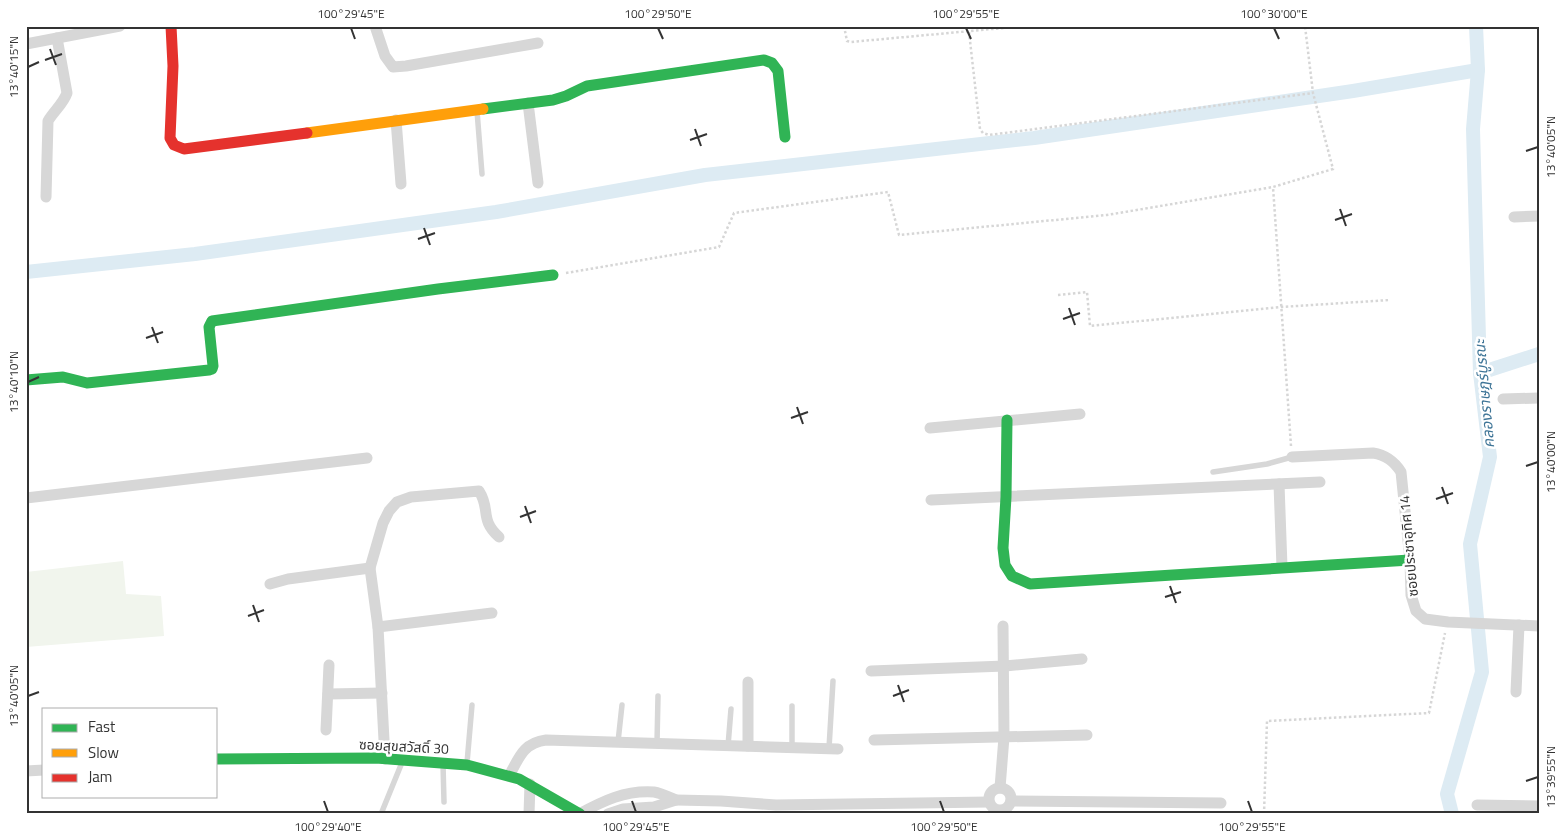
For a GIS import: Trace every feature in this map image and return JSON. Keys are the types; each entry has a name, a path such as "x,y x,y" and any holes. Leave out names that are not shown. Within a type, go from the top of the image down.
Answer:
{"street":[{"path":"26,44 120,26"},
{"path":"171,26 173,66 170,138 174,144 184,149 528,103 566,96 587,86 764,60 772,63 778,71 785,137"},
{"path":"375,26 385,56 393,67 538,43"},
{"path":"46,197 48,121 54,111 64,101 67,93 57,38"},
{"path":"528,103 538,183"},
{"path":"396,120 401,184"},
{"path":"1514,217 1539,216"},
{"path":"26,380 63,377 87,382 209,370 213,366 209,327 212,321 554,275"},
{"path":"1503,399 1539,398"},
{"path":"930,428 1080,414"},
{"path":"1007,420 1003,548 1005,565 1012,576 1030,584 1410,560"},
{"name":"ซอยประชาอุทิศ 14","path":"1292,457 1374,453 1382,454 1395,462 1401,472 1410,560 1411,595 1416,611 1425,619 1485,625 1539,626"},
{"path":"26,498 367,458"},
{"path":"932,500 1320,482"},
{"path":"1279,484 1282,567"},
{"path":"385,759 378,627 370,568 388,512 397,502 411,497 478,491 484,498 486,519 489,527 499,537"},
{"path":"270,584 288,579 370,568"},
{"path":"378,627 492,613"},
{"path":"1516,692 1519,625"},
{"path":"1000,788 1004,737 1003,626"},
{"path":"871,671 1004,666 1082,659"},
{"path":"326,730 329,665"},
{"path":"748,682 748,746"},
{"path":"328,694 382,693"},
{"path":"874,740 1087,735"},
{"path":"509,776 525,748 537,741 546,740 834,748"},
{"name":"ซอยสุขสวัสดิ์ 30","path":"218,758 335,757 467,765 509,776 530,784 580,814"},
{"path":"26,771 42,770"},
{"path":"529,814 530,784"},
{"path":"989,802 991,793 1000,788"},
{"path":"1000,788 1008,792 1007,808"},
{"path":"580,814 603,801 625,794 655,792 676,800"},
{"path":"608,814 623,809 654,807 676,800 721,801 776,809 989,802"},
{"path":"989,802 996,810 1007,808 1221,803"},
{"path":"1477,806 1539,806"}],"lane":[{"path":"477,110 482,174"},
{"path":"1213,472 1267,464 1292,457"},
{"path":"833,682 834,748"},
{"path":"657,743 658,696"},
{"path":"467,765 472,705"},
{"path":"618,742 622,705"},
{"path":"792,706 792,748"},
{"path":"728,746 731,709"},
{"path":"381,814 403,760"},
{"path":"443,763 444,802"}],"path":[{"path":"844,26 847,41 851,42 1025,26"},
{"path":"554,275 719,247 734,213 888,192 899,235 1107,215 1273,187 1333,168 1313,94 1305,26"},
{"path":"969,32 980,129 983,134 988,135 1313,94"},
{"path":"1273,187 1292,457"},
{"path":"1058,295 1087,292 1090,326 1281,307 1390,300"},
{"path":"1264,814 1267,721 1429,713 1448,622"}],"shaded area":[{"path":"123,561 126,594 161,596 164,636 26,647 26,572"}],"waterway":[{"name":"คลองราษฎร์บูรณะ","path":"1452,814 1447,794 1482,672 1470,544 1490,457 1480,373 1473,129 1478,70 1476,26"},
{"path":"26,272 195,254 496,212 705,175 1034,138 1353,91 1478,70"},
{"path":"1480,373 1539,354"}],"traffic: fast":[{"path":"483,109 553,100 587,86 764,60 772,63 778,71 785,137"},
{"path":"26,380 63,377 87,383 209,370 213,366 209,327 212,321 553,275"},
{"path":"1007,420 1003,548 1005,565 1012,576 1030,584 1410,560"},
{"path":"218,759 376,758 467,765 519,779 580,814"}],"traffic: slow":[{"path":"307,133 483,109"}],"traffic: jam":[{"path":"171,26 173,66 170,138 174,145 184,149 307,133"}]}
